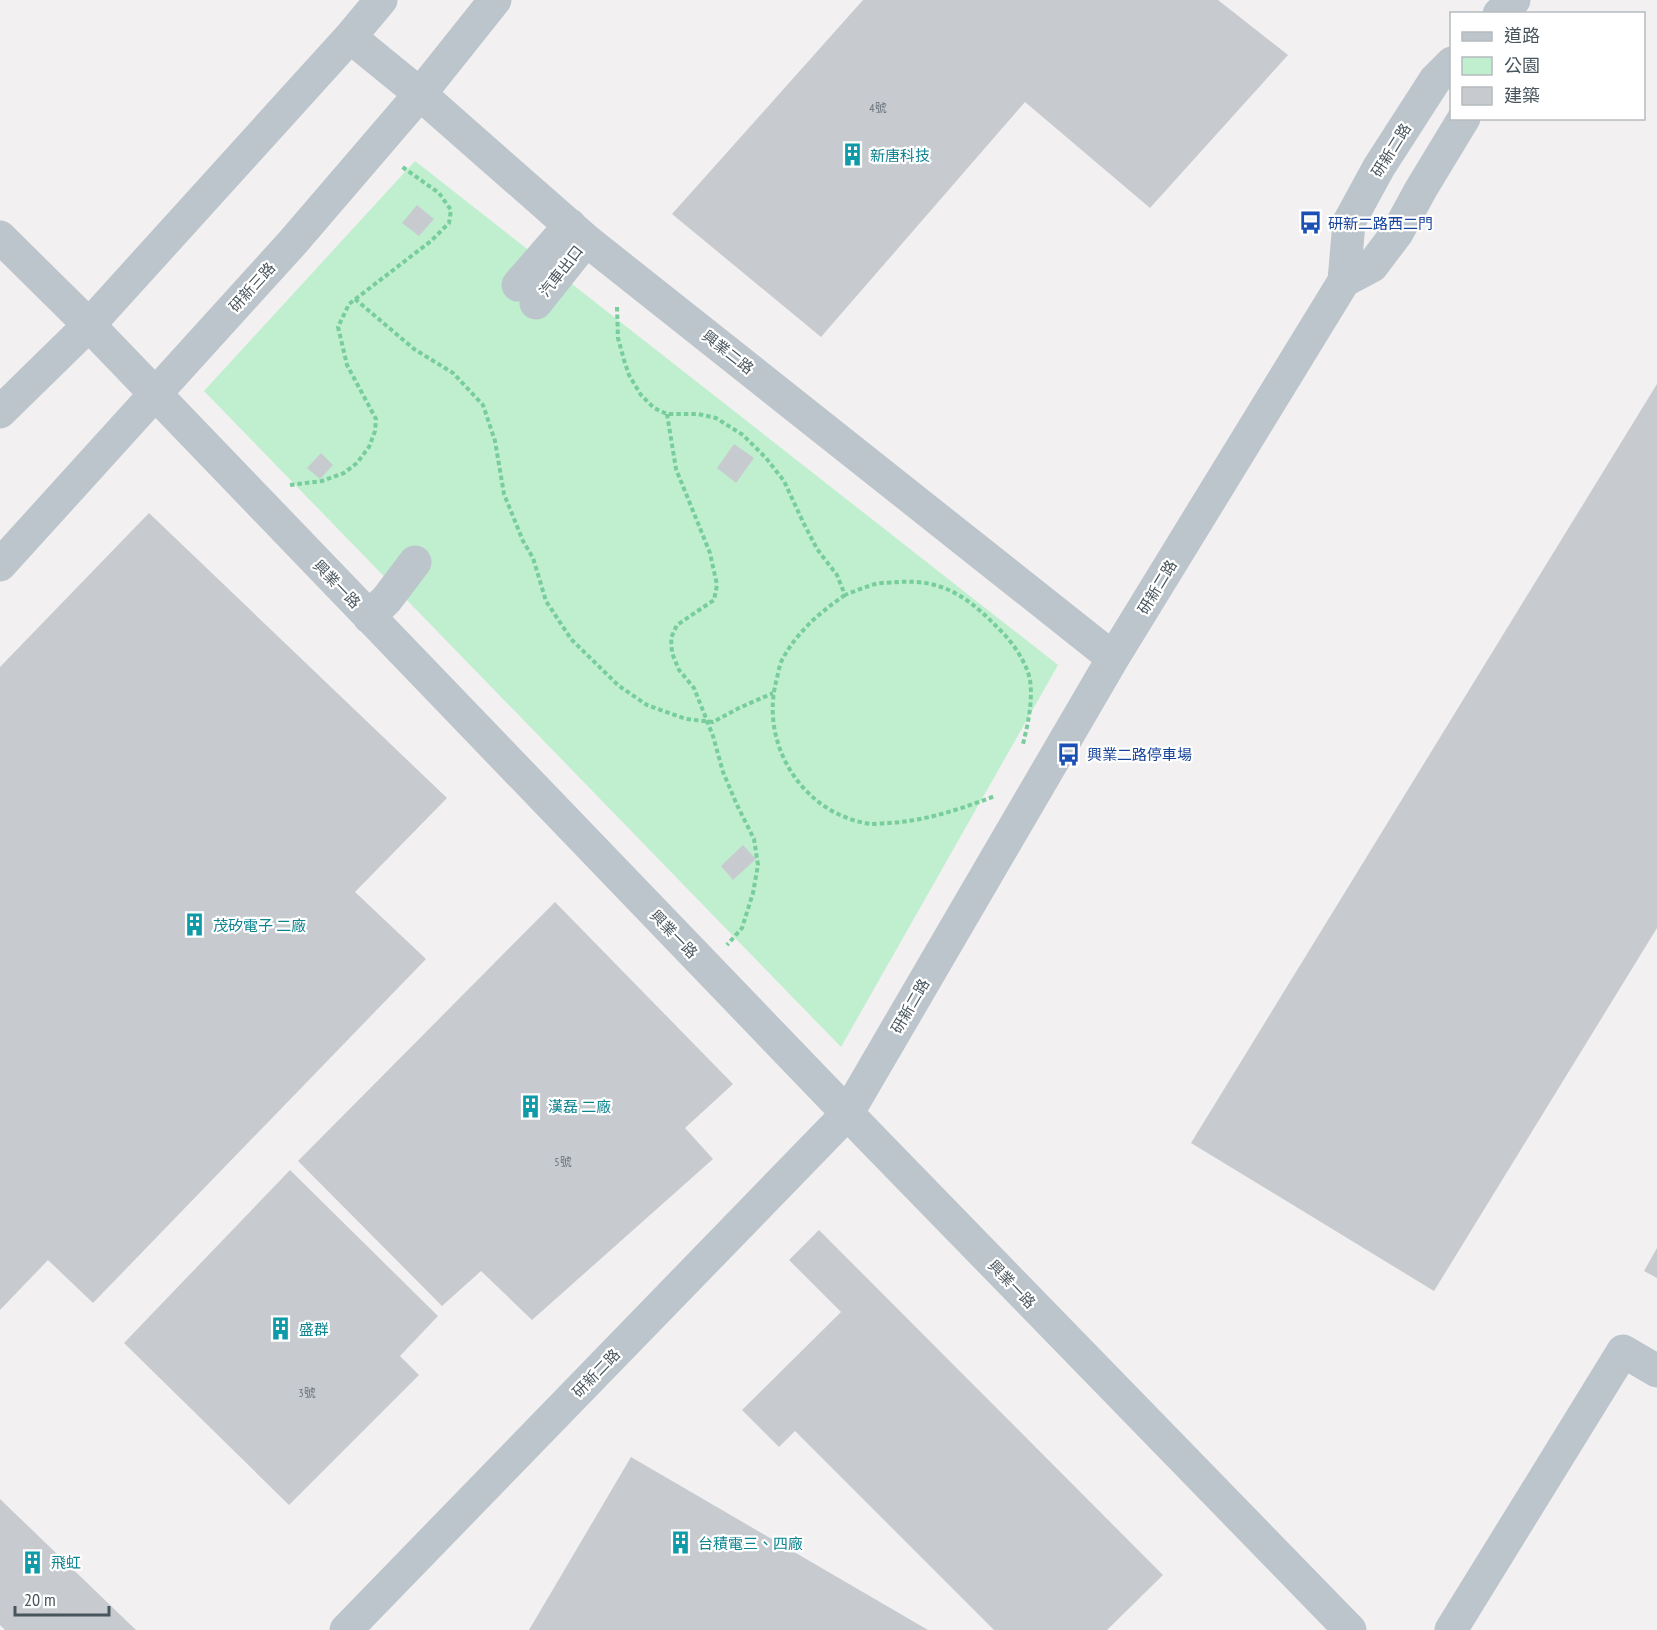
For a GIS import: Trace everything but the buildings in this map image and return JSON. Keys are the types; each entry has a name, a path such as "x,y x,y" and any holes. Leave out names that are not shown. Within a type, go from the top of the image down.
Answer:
{"street":[{"path":"0,412 89,325 381,0"},
{"name":"研新三路","path":"0,565 293,242 420,94 495,0"},
{"path":"1500,12 1514,0"},
{"name":"興業二路","path":"350,37 420,94 578,233 1113,658"},
{"name":"研新二路","path":"346,1630 847,1114 1113,658 1344,281 1349,222 1379,167 1435,80 1450,65"},
{"path":"1344,281 1372,266 1397,233 1463,120"},
{"name":"汽車出口","path":"527,294 578,233"},
{"name":"興業一路","path":"0,237 89,325 847,1114 1350,1630"},
{"path":"369,617 415,562"},
{"path":"1451,1630 1623,1352 1657,1371"}],"path":[{"path":"285,486 322,481 344,473 357,464 369,447 375,431 376,419 347,365 338,327 349,304 431,241 449,223 451,210 439,193 400,166"},
{"path":"356,299 414,350 453,373 483,405 495,441 504,494 523,541 533,558 546,601 571,639 619,686 647,705 686,719 707,722 713,722 773,693"},
{"path":"617,303 618,338 629,375 641,395 654,408 667,414 698,414 716,418 743,435 766,458 784,481 803,522 818,549 837,575 845,595"},
{"path":"667,414 676,469 710,553 717,585 714,600 677,625 671,638 672,653 679,670 694,688 723,772 754,839 758,865 753,893 742,928 727,945"},
{"path":"995,796 966,807 909,822 872,824 838,815 818,802 794,778 777,740 772,707 781,662 798,634 820,612 845,595 876,584 908,582 929,583 954,592 981,611 1005,635 1021,658 1029,679 1030,700 1029,722 1020,753"}],"green space":[{"path":"415,161 1058,665 841,1047 204,391"}],"place":[{"name":"新唐科技","path":"852,155"},
{"name":"研新二路西二門","path":"1310,223"},
{"name":"興業二路停車場","path":"1069,754"},
{"name":"茂矽電子 二廠","path":"195,925"},
{"name":"漢磊 二廠","path":"530,1106"},
{"name":"盛群","path":"281,1329"},
{"name":"台積電三、四廠","path":"680,1543"},
{"name":"飛虹","path":"33,1562"}]}
